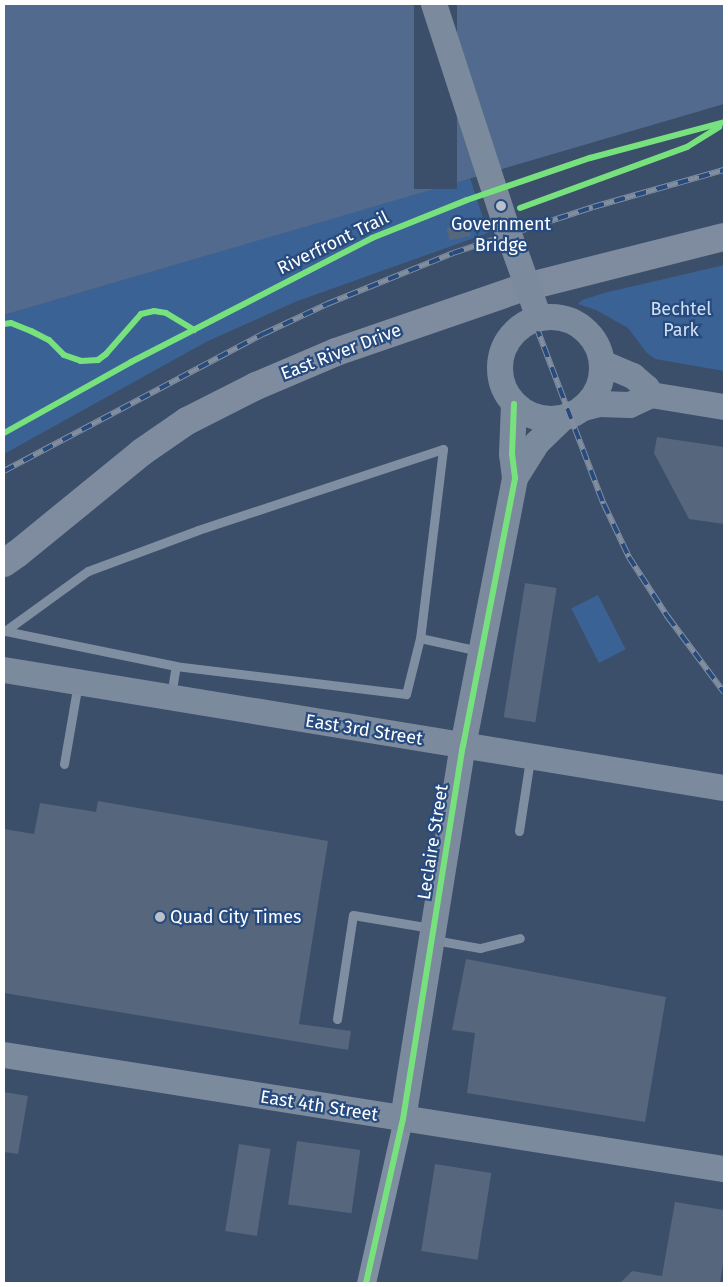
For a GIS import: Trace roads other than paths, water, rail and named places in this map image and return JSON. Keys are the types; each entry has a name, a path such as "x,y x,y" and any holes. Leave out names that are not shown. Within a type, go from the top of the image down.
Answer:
{"main road":[{"name":"East River Drive","path":"4,563 142,452 187,421 256,386 336,352 522,288 724,237"}],"street":[{"path":"434,4 507,229 539,318"},
{"path":"515,478 537,443 573,413 599,388 602,363 600,350 586,330 574,322 562,318 539,318 524,324 514,332 501,354 500,377 503,388 514,404 536,418 573,413 599,404 630,405 651,395 724,407"},
{"path":"602,363 633,376 647,388 651,395"},
{"name":"Leclaire Street","path":"366,1283 403,1120 463,746 515,478 512,454 514,404"},
{"name":"East 3rd Street","path":"4,670 724,788"},
{"name":"East 4th Street","path":"4,1055 403,1120 724,1169"}],"lane":[{"path":"443,449 420,638 406,694 176,666 5,631 88,571 198,530 443,449"},
{"path":"420,638 482,651"},
{"path":"170,698 176,666"},
{"path":"64,764 78,683"},
{"path":"519,830 530,756"},
{"path":"337,1020 353,915 433,934 480,948 520,938"}],"railway":[{"path":"428,4 505,244 604,504 629,557 668,617 724,692"},
{"path":"4,471 263,334 327,304 453,253 593,207 724,170"}],"place":[{"name":"Government Bridge","path":"501,206"},
{"name":"Quad City Times","path":"160,917"}],"park label":[{"name":"Bechtel Park","path":"681,320"}]}
